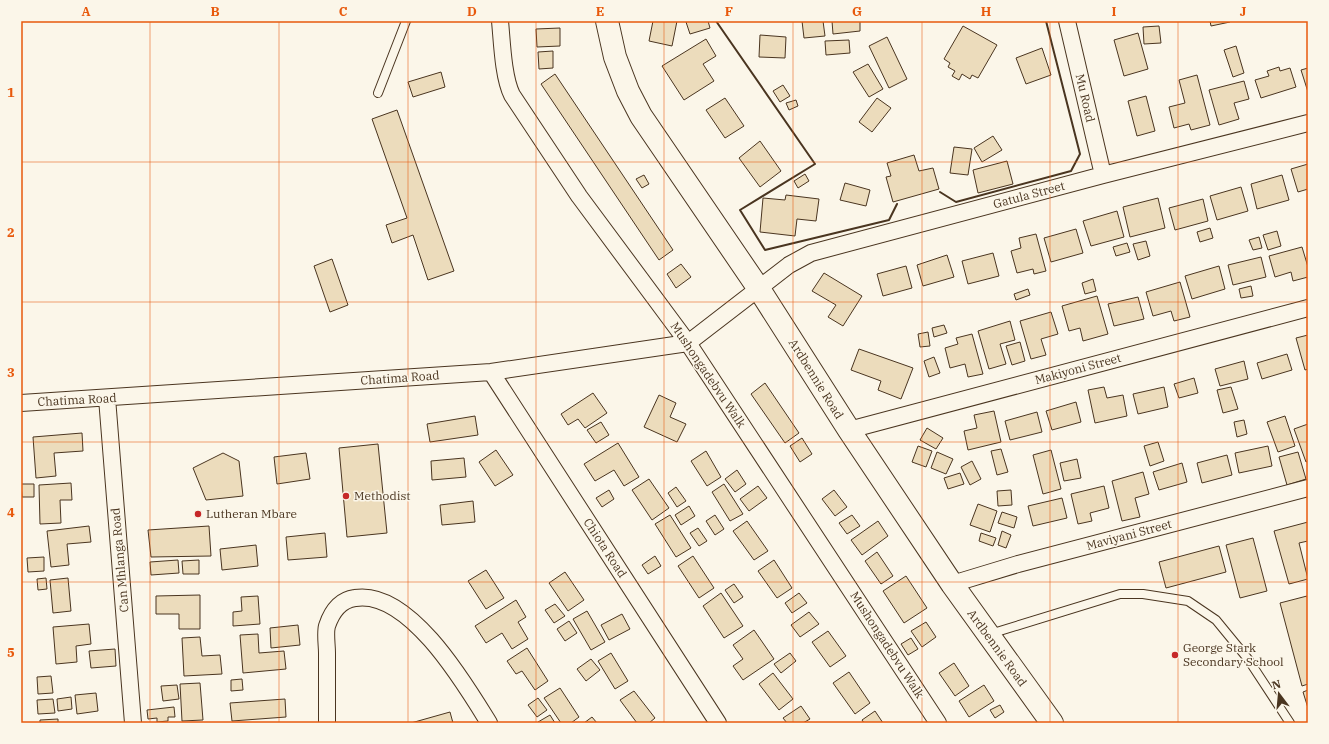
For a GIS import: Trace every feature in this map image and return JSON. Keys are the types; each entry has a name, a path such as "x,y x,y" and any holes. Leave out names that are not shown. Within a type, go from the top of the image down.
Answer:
{"main road":[{"name":"Ardbennie Road","path":"607,21 615,57 628,92 641,116 759,288 848,430 952,584 987,635 1052,723"}],"street":[{"name":"Mushongadebvu Walk","path":"500,21 506,76 508,87 512,94 579,196 688,342 938,723"},
{"name":"Mu Road","path":"1067,21 1103,175"},
{"name":"Gatula Street","path":"759,288 789,265 811,253 1103,175 1308,123"},
{"name":"Chatima Road","path":"21,403 491,372 688,342 759,288"},
{"name":"Makiyoni Street","path":"848,430 1308,308"},
{"name":"Chiota Road","path":"491,372 718,723"},
{"name":"Can Mhlanga Road","path":"106,398 133,723"},
{"name":"Maviyani Street","path":"952,584 1018,564 1308,488"},
{"path":"327,723 327,627 336,608 348,599 364,596 382,601 400,611 428,636 458,673 489,723"}],"lane":[{"path":"378,92 406,21"},
{"path":"987,635 1120,594 1143,594 1188,601 1216,620 1248,659 1290,723"}],"building":[{"path":"653,21 677,21 672,46 649,41"},
{"path":"708,21 710,28 690,34 686,22"},
{"path":"802,21 823,21 825,36 804,38"},
{"path":"832,21 860,21 860,31 833,34"},
{"path":"1210,21 1230,21 1230,22 1211,26"},
{"path":"963,26 997,45 978,78 972,75 970,79 962,74 959,80 952,76 955,71 948,67 950,63 944,59"},
{"path":"1159,26 1161,43 1144,44 1143,27"},
{"path":"560,28 560,46 537,47 536,29"},
{"path":"1138,33 1148,69 1124,76 1114,40"},
{"path":"760,35 786,37 785,58 759,57"},
{"path":"887,37 907,79 889,88 869,46"},
{"path":"706,39 716,56 703,64 714,81 684,100 662,66"},
{"path":"849,40 850,53 826,55 825,41"},
{"path":"1236,46 1244,73 1233,77 1224,50"},
{"path":"1042,48 1051,75 1026,84 1016,58"},
{"path":"553,51 553,68 539,69 538,52"},
{"path":"868,64 883,89 869,97 853,72"},
{"path":"1279,67 1280,71 1290,68 1296,87 1261,98 1255,80 1269,76 1267,71"},
{"path":"1308,68 1308,92 1301,70"},
{"path":"441,72 445,87 413,97 408,82"},
{"path":"555,74 673,250 659,260 541,84"},
{"path":"1197,75 1210,125 1191,130 1189,124 1174,128 1169,107 1185,103 1179,80"},
{"path":"1244,81 1249,99 1234,103 1239,119 1219,125 1209,90"},
{"path":"783,85 790,96 780,102 773,91"},
{"path":"1146,96 1155,131 1137,136 1128,101"},
{"path":"725,98 744,126 725,138 706,110"},
{"path":"877,98 891,108 872,132 859,122"},
{"path":"796,100 798,106 789,110 786,103"},
{"path":"397,110 454,271 428,280 413,235 392,243 386,225 407,218 372,119"},
{"path":"993,136 1002,150 982,162 974,148"},
{"path":"760,141 781,171 760,187 739,158"},
{"path":"954,147 972,149 968,175 950,173"},
{"path":"914,155 919,171 933,168 939,189 893,202 886,177 891,176 887,163"},
{"path":"1007,161 1013,184 978,193 973,170"},
{"path":"1308,164 1308,189 1298,192 1291,169"},
{"path":"805,174 809,181 798,188 794,181"},
{"path":"644,175 649,184 642,188 636,179"},
{"path":"1282,175 1289,200 1257,209 1251,184"},
{"path":"845,183 870,190 866,206 840,200"},
{"path":"1241,187 1248,211 1217,220 1210,196"},
{"path":"786,195 819,199 816,221 797,219 795,236 760,232 763,198 785,200"},
{"path":"1158,198 1165,228 1130,237 1123,207"},
{"path":"1203,199 1208,221 1175,230 1169,208"},
{"path":"1117,211 1124,237 1091,246 1083,221"},
{"path":"1210,228 1213,238 1200,242 1197,232"},
{"path":"1076,229 1083,253 1051,262 1044,238"},
{"path":"1277,231 1281,246 1268,250 1263,235"},
{"path":"1036,234 1046,271 1034,274 1033,269 1017,273 1011,251 1021,248 1019,238"},
{"path":"1259,237 1262,248 1253,250 1249,240"},
{"path":"1146,241 1150,256 1138,260 1133,244"},
{"path":"1127,243 1130,252 1116,256 1113,247"},
{"path":"1302,247 1308,267 1308,277 1293,281 1291,272 1275,277 1269,256"},
{"path":"993,253 999,276 968,284 962,261"},
{"path":"947,255 954,277 923,286 917,265"},
{"path":"1261,257 1266,277 1233,285 1228,265"},
{"path":"332,259 348,305 330,312 314,266"},
{"path":"681,264 691,277 676,288 667,274"},
{"path":"906,266 912,288 883,296 877,274"},
{"path":"1219,266 1225,289 1192,299 1185,276"},
{"path":"824,273 862,296 843,326 828,317 836,305 812,291"},
{"path":"1093,279 1096,291 1085,294 1082,283"},
{"path":"1180,282 1190,317 1174,321 1171,311 1153,316 1146,292"},
{"path":"1251,286 1253,296 1241,298 1239,289"},
{"path":"1028,289 1030,295 1016,300 1014,294"},
{"path":"1097,296 1108,334 1083,341 1080,328 1069,331 1062,306"},
{"path":"1138,297 1144,319 1114,326 1108,304"},
{"path":"1051,312 1058,334 1041,339 1046,355 1031,359 1020,321"},
{"path":"1010,321 1015,340 1000,344 1006,364 989,369 978,331"},
{"path":"944,325 947,333 934,337 932,328"},
{"path":"928,332 930,346 920,347 918,334"},
{"path":"972,334 983,374 968,377 965,364 950,368 945,348 958,344 956,338"},
{"path":"1308,335 1308,369 1305,370 1296,338"},
{"path":"1020,342 1025,361 1012,365 1006,346"},
{"path":"859,349 913,368 901,399 878,390 881,381 851,370"},
{"path":"1287,354 1292,370 1262,379 1257,363"},
{"path":"934,357 940,373 929,377 924,361"},
{"path":"1244,361 1248,379 1220,386 1215,369"},
{"path":"1194,378 1198,393 1179,398 1174,384"},
{"path":"765,383 799,433 785,443 751,394"},
{"path":"1104,387 1107,398 1123,395 1127,416 1095,423 1088,390"},
{"path":"1164,387 1168,407 1138,414 1133,394"},
{"path":"1231,387 1238,409 1223,413 1217,390"},
{"path":"593,393 607,413 585,428 578,419 568,425 561,414"},
{"path":"659,395 676,403 670,417 686,424 677,442 644,427"},
{"path":"1076,402 1081,422 1052,430 1046,411"},
{"path":"994,411 1001,442 968,450 964,431 977,428 974,415"},
{"path":"1037,412 1042,432 1010,440 1005,421"},
{"path":"475,416 478,435 430,442 427,424"},
{"path":"1285,416 1295,446 1278,452 1267,422"},
{"path":"1244,420 1247,434 1237,437 1234,422"},
{"path":"601,422 609,435 596,443 587,430"},
{"path":"1308,424 1308,461 1306,462 1294,429"},
{"path":"927,428 943,438 936,449 920,440"},
{"path":"82,433 83,451 54,453 56,476 36,478 33,437"},
{"path":"802,438 812,454 800,462 790,446"},
{"path":"1158,442 1164,461 1150,466 1144,446"},
{"path":"618,443 639,477 624,486 614,470 595,481 584,464"},
{"path":"378,444 387,533 347,537 339,448"},
{"path":"918,446 932,451 926,467 912,462"},
{"path":"1268,446 1272,466 1239,473 1235,453"},
{"path":"1001,449 1008,472 997,475 991,451"},
{"path":"496,450 513,475 495,486 479,462"},
{"path":"1051,450 1061,489 1043,494 1033,455"},
{"path":"706,451 721,477 707,486 691,461"},
{"path":"937,452 953,459 946,474 931,468"},
{"path":"1298,452 1306,479 1287,485 1279,457"},
{"path":"223,453 239,461 243,496 206,500 193,468"},
{"path":"306,453 310,479 277,484 274,457"},
{"path":"1227,455 1232,475 1202,483 1197,463"},
{"path":"464,458 466,477 432,480 431,461"},
{"path":"1077,459 1081,478 1064,481 1060,463"},
{"path":"972,461 981,479 970,485 961,467"},
{"path":"1182,463 1187,482 1159,490 1153,472"},
{"path":"737,470 746,484 735,492 725,479"},
{"path":"1143,472 1149,494 1135,498 1140,517 1122,521 1112,481"},
{"path":"960,473 964,484 948,489 944,478"},
{"path":"649,479 669,508 652,520 632,490"},
{"path":"71,483 72,500 60,500 61,523 40,524 39,485"},
{"path":"21,484 34,484 34,497 22,497"},
{"path":"724,484 743,514 730,521 712,492"},
{"path":"758,486 767,498 749,511 740,499"},
{"path":"1104,486 1109,508 1090,513 1092,521 1078,524 1071,494"},
{"path":"676,487 686,501 677,507 668,493"},
{"path":"609,490 614,499 602,507 596,498"},
{"path":"834,490 847,507 835,516 822,499"},
{"path":"1011,490 1012,505 998,506 997,491"},
{"path":"1062,498 1067,518 1033,526 1028,506"},
{"path":"473,501 475,522 442,525 440,505"},
{"path":"978,504 997,511 990,532 970,525"},
{"path":"689,506 695,516 681,525 675,515"},
{"path":"1002,512 1017,517 1014,528 998,523"},
{"path":"670,515 691,548 676,557 655,524"},
{"path":"715,515 724,529 715,535 706,521"},
{"path":"852,515 860,526 847,534 839,523"},
{"path":"747,521 768,551 754,560 733,531"},
{"path":"878,521 888,536 862,555 851,540"},
{"path":"1308,522 1308,541 1299,543 1308,579 1289,584 1274,531"},
{"path":"89,526 91,542 67,544 69,565 51,567 47,531"},
{"path":"209,526 211,556 151,557 148,530"},
{"path":"698,528 707,541 699,546 690,533"},
{"path":"1002,531 1011,535 1006,548 998,545"},
{"path":"325,533 327,557 288,560 286,537"},
{"path":"981,533 996,538 993,546 979,541"},
{"path":"1253,538 1267,591 1240,598 1226,545"},
{"path":"256,545 258,566 222,570 220,549"},
{"path":"1219,546 1226,572 1166,588 1159,562"},
{"path":"877,552 893,576 881,584 865,561"},
{"path":"655,556 661,566 648,574 642,565"},
{"path":"693,556 714,588 699,598 678,566"},
{"path":"44,557 44,571 28,572 27,558"},
{"path":"178,560 179,573 151,575 150,562"},
{"path":"199,560 199,574 183,574 182,561"},
{"path":"774,560 792,588 777,598 758,571"},
{"path":"486,570 504,598 486,609 468,581"},
{"path":"565,572 584,600 568,611 549,583"},
{"path":"906,576 927,608 904,623 883,591"},
{"path":"46,578 47,589 38,590 37,579"},
{"path":"68,578 71,611 53,613 50,580"},
{"path":"734,584 743,597 734,603 725,590"},
{"path":"721,593 743,626 724,638 703,606"},
{"path":"799,593 807,603 792,613 785,603"},
{"path":"200,595 200,629 179,629 179,614 156,614 156,596"},
{"path":"258,596 260,624 233,626 233,612 242,611 241,597"},
{"path":"1307,596 1308,684 1302,686 1280,603"},
{"path":"516,600 526,617 518,622 528,639 512,649 502,633 486,643 475,626"},
{"path":"555,604 565,616 554,623 545,610"},
{"path":"587,611 605,642 591,650 573,619"},
{"path":"809,612 819,624 800,637 791,625"},
{"path":"622,614 630,629 609,640 601,625"},
{"path":"569,621 577,633 565,641 557,629"},
{"path":"926,622 936,637 922,647 911,631"},
{"path":"89,624 91,644 76,646 77,662 56,664 53,627"},
{"path":"298,625 300,645 271,648 270,628"},
{"path":"754,630 774,659 743,680 733,666 743,659 733,645"},
{"path":"828,631 846,656 830,667 812,642"},
{"path":"258,634 259,653 284,651 286,669 243,673 240,635"},
{"path":"200,637 202,656 220,655 222,674 184,676 182,638"},
{"path":"911,638 918,649 908,655 901,644"},
{"path":"527,648 548,681 535,690 522,671 516,674 507,661"},
{"path":"115,649 116,666 91,668 89,651"},
{"path":"611,653 628,681 615,689 598,661"},
{"path":"790,653 796,661 781,673 774,664"},
{"path":"591,659 600,670 586,681 577,669"},
{"path":"954,663 969,686 955,696 939,673"},
{"path":"849,672 870,703 855,714 833,683"},
{"path":"773,673 793,699 779,710 759,684"},
{"path":"51,676 53,693 38,694 37,677"},
{"path":"242,679 243,690 231,691 231,680"},
{"path":"200,683 203,720 182,721 180,684"},
{"path":"177,685 179,699 163,701 161,686"},
{"path":"984,685 994,701 969,717 959,701"},
{"path":"560,688 579,717 571,723 561,723 544,698"},
{"path":"1308,690 1308,708 1303,692"},
{"path":"634,691 655,718 649,723 637,723 620,700"},
{"path":"96,693 98,711 77,714 75,695"},
{"path":"71,697 72,709 58,711 57,699"},
{"path":"538,698 547,710 537,717 528,705"},
{"path":"53,699 55,713 38,714 37,700"},
{"path":"285,699 286,717 232,721 230,703"},
{"path":"1000,705 1004,712 995,718 990,710"},
{"path":"801,706 810,719 803,723 787,723 783,718"},
{"path":"174,707 175,717 168,717 168,721 157,722 157,718 148,719 147,710"},
{"path":"875,711 883,723 864,723 862,720"},
{"path":"450,712 453,723 411,723"},
{"path":"550,715 555,723 538,722"},
{"path":"592,717 597,723 584,723"},
{"path":"58,719 58,723 40,723 40,720"}],"wall":[{"path":"716,21 815,164 740,210 765,250 889,220 897,204"},
{"path":"940,192 956,202 1071,171 1080,154 1046,21"}],"place":[{"name":"Methodist","path":"346,496"},
{"name":"Lutheran Mbare","path":"198,514"},
{"name":"George Stark Secondary School","path":"1175,655"}]}
